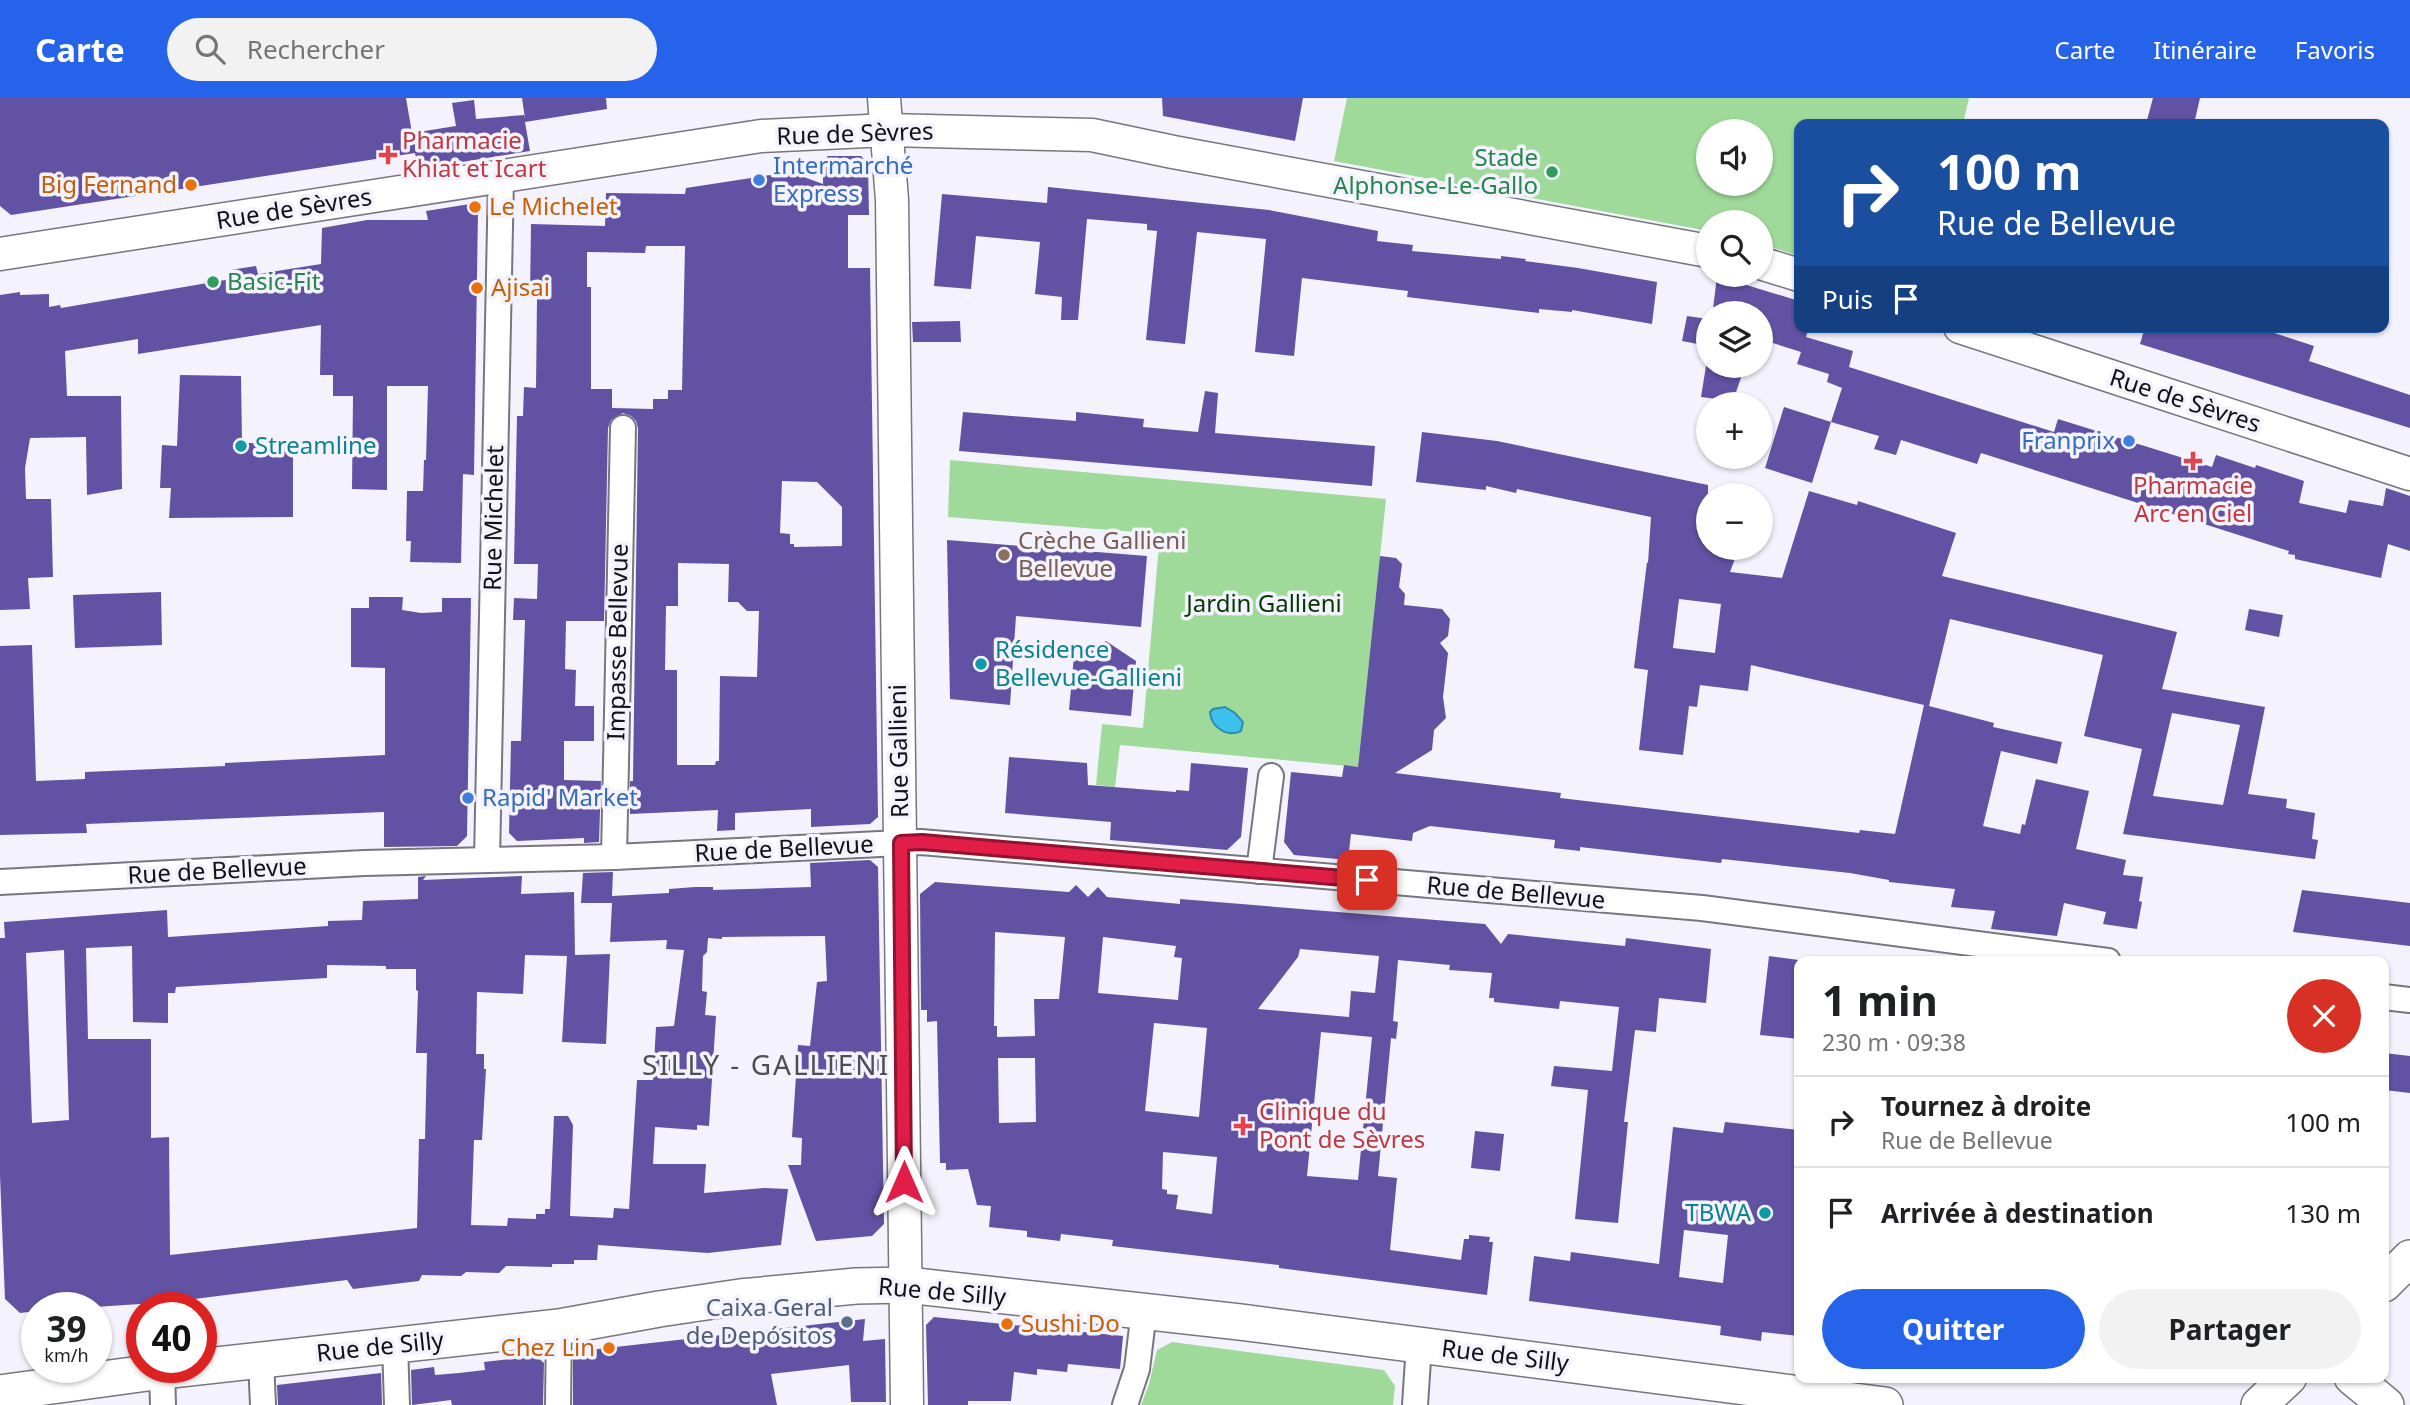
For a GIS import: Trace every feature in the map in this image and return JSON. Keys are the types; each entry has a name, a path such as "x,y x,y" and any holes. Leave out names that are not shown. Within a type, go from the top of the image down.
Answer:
{"main road":[{"path":"2389,1279 2410,1258"},
{"name":"Rue de Silly","path":"0,1393 162,1388 261,1360 559,1327 659,1308 766,1294 867,1285 907,1285 1144,1311 1885,1405"},
{"path":"2259,1405 2283,1383"},
{"path":"2359,1383 2386,1405"}],"street":[{"name":"Rue Gallieni","path":"884,98 892,189 907,1405"},
{"name":"Rue de Sèvres","path":"0,254 761,136 888,130 1092,135 1696,249"},
{"name":"Rue Michelet","path":"487,860 501,177"},
{"path":"1773,267 1794,273"},
{"name":"Rue de Sèvres","path":"1978,333 2410,474"},
{"name":"Impasse Bellevue","path":"614,857 623,428"},
{"path":"1259,871 1271,776"},
{"name":"Rue de Bellevue","path":"0,882 364,863 614,857 922,842 1702,908 2070,956"},
{"path":"2389,998 2410,1000"},
{"path":"1125,1405 1138,1368 1144,1311"},
{"path":"558,1405 559,1327"},
{"path":"395,1345 397,1405"},
{"path":"1415,1405 1419,1345"},
{"path":"261,1360 263,1405"}],"green space":[{"name":"Stade Alphonse-Le-Gallo","path":"1347,98 1969,98 1964,119 1794,119 1794,254 1773,248 1773,210 1696,210 1696,229 1334,161"},
{"name":"Jardin Gallieni","path":"950,460 1386,499 1358,767 1120,745 1115,787 1096,785 1102,724 1143,728 1160,534 948,517"},
{"path":"1172,1342 1384,1370 1395,1386 1393,1405 1141,1405 1157,1350"}],"water":[{"path":"1225,707 1243,722 1241,731 1225,732 1213,722 1210,712"}],"building":[{"path":"0,98 406,98 412,133 456,126 452,103 474,100 476,119 524,115 525,119 522,98 606,98 607,109 525,122 530,151 418,169 415,153 11,215 0,206"},
{"path":"1162,98 1303,98 1295,141 1163,116"},
{"path":"2153,98 2200,98 2195,119 2147,119"},
{"path":"828,156 861,156 868,164 869,215 848,215 848,268 870,268 878,817 870,824 811,827 811,809 735,813 735,830 717,831 718,810 630,814 630,781 633,781 638,428 631,416 623,413 611,420 608,428 604,621 566,621 565,669 576,670 575,706 594,706 594,741 564,741 564,780 601,781 599,842 584,843 584,838 517,841 509,833 511,741 521,741 525,620 513,620 514,598 537,599 538,564 514,564 517,416 523,416 524,387 536,388 537,298 530,297 531,224 605,226 606,193 685,194 686,188 790,172 823,184 823,161","holes":["646,246 685,246 682,390 668,390 668,399 653,399 653,409 612,408 612,389 591,389 591,287 587,287 587,252 645,253","782,481 817,482 842,507 842,546 794,547 794,544 790,544 790,534 780,533","678,563 729,564 728,602 738,602 747,611 759,611 757,677 720,676 719,761 716,761 715,765 677,765 677,670 665,670 666,606 678,606"]},
{"path":"1048,187 1269,210 1378,231 1377,241 1413,245 1412,251 1526,259 1525,261 1657,282 1652,324 1572,310 1539,309 1539,313 1407,297 1408,291 1302,278 1294,356 1255,352 1266,239 1197,232 1185,344 1146,340 1157,231 1147,230 1147,224 1087,219 1078,320 1061,320 1062,297 1035,294 1040,242 976,236 971,289 934,286 942,194 1047,203"},
{"path":"470,204 478,210 474,475 463,474 461,563 410,562 411,541 406,541 407,491 423,491 428,386 387,386 387,490 352,489 353,396 333,396 333,375 320,375 321,325 138,354 138,339 65,351 67,396 121,396 122,489 87,495 86,437 30,438 25,468 26,499 51,499 53,577 28,578 30,609 0,610 0,295 20,292 20,295 49,294 49,307 60,305 61,308 231,279 230,270 256,266 258,274 321,264 322,228 367,220 428,220 426,211"},
{"path":"1716,287 1753,287 1794,299 1794,333 1807,333 1806,337 1853,351 1849,367 2054,432 2058,419 2212,467 2216,455 2255,468 2256,465 2304,481 2299,503 2346,513 2349,500 2383,506 2386,488 2410,496 2410,551 2388,544 2381,578 2295,559 2295,555 2288,554 2289,551 1981,453 1977,464 1901,440 1896,455 1874,449 1879,436 1831,422 1842,388 1827,382 1829,374 1797,364 1801,352 1773,343 1773,301 1714,301"},
{"path":"1687,316 1696,317 1696,344 1682,341"},
{"path":"960,321 961,342 913,342 912,322"},
{"path":"2143,333 2274,333 2314,346 2309,361 2410,395 2410,428 2140,344"},
{"name":"Streamline","path":"180,375 241,376 242,443 293,443 293,517 169,518 171,488 160,488 162,445 177,446"},
{"path":"1704,378 1741,378 1736,392 1702,392"},
{"path":"1205,391 1218,393 1215,433 1375,446 1372,486 959,451 963,412 1076,421 1076,412 1144,419 1143,427 1198,432"},
{"path":"1784,407 1831,422 1812,483 1768,469 1773,469 1773,442"},
{"path":"1422,432 1497,441 1698,483 1696,483 1696,560 1734,560 1730,572 1782,578 1809,491 1857,505 1858,501 1956,533 1942,576 2177,632 2162,689 2265,707 2248,794 2287,799 2286,808 2315,813 2312,839 2318,840 2315,859 2123,834 2142,749 2084,736 2103,655 1950,619 1929,706 1994,723 1993,727 2062,742 2057,764 2001,751 1983,826 2020,834 2022,824 2025,825 2036,779 2089,791 2076,849 2126,860 2123,875 2143,877 2137,929 2103,924 2106,912 2064,903 2057,936 1991,929 1995,911 1951,907 1955,889 1889,882 1850,873 1722,859 1721,863 1580,847 1580,851 1554,848 1555,840 1430,826 1413,833 1412,841 1351,834 1348,860 1294,855 1284,842 1291,772 1342,777 1344,765 1358,767 1380,556 1396,558 1402,564 1399,587 1405,594 1404,605 1442,609 1450,619 1448,636 1440,643 1448,653 1443,697 1446,718 1434,730 1432,750 1395,773 1561,793 1560,798 1859,833 1860,830 1895,834 1924,705 1751,665 1748,691 1700,685 1697,707 1689,706 1683,755 1639,750 1648,670 1634,668 1648,563 1651,517 1517,489 1516,493 1486,486 1486,490 1416,482","holes":["1679,599 1721,604 1715,653 1673,648","2172,713 2240,725 2223,805 2153,796"]},
{"path":"947,540 1147,556 1141,627 1016,616 1010,705 950,699"},
{"path":"161,592 162,645 75,648 73,595"},
{"path":"369,597 403,597 402,610 421,613 442,612 442,598 471,598 467,836 457,846 384,847 384,812 86,824 87,833 0,835 0,646 32,645 36,781 85,779 85,772 385,755 385,668 351,667 351,608 369,608"},
{"path":"2249,609 2283,615 2279,637 2245,630"},
{"path":"1106,641 1136,661 1131,716 1069,710 1074,656"},
{"path":"1009,757 1087,763 1088,785 1176,792 1189,791 1191,763 1248,768 1241,837 1227,850 1110,840 1111,822 1005,813"},
{"path":"870,860 878,867 884,1224 872,1236 816,1241 788,1165 801,1165 802,1138 792,1137 798,1045 810,1046 817,982 827,981 825,936 708,938 707,952 703,956 702,991 707,992 705,1015 716,1016 709,1126 697,1125 697,1130 655,1127 653,1164 706,1164 704,1193 764,1188 788,1189 781,1245 708,1253 598,1245 597,1260 574,1260 574,1264 552,1264 552,1267 506,1266 499,1273 422,1275 419,1281 353,1289 347,1280 217,1296 217,1292 126,1292 126,1305 112,1306 112,1292 21,1292 20,1313 5,1299 0,1176 0,938 5,938 4,922 167,910 168,937 328,926 328,921 362,920 363,901 418,899 418,877 426,876 423,880 522,876 521,894 574,892 575,955 610,954 606,1044 562,1042 567,956 525,955 523,994 477,992 476,1054 484,1054 486,1069 482,1140 474,1140 471,1225 507,1226 508,1218 536,1219 536,1214 545,1214 545,1209 550,1209 554,1116 568,1116 573,1125 570,1216 613,1218 614,1208 629,1209 637,1080 653,1080 656,1027 674,1026 684,950 666,949 667,940 610,942 612,903 581,903 583,873 613,872 612,896 669,893 669,889 695,887 713,887 713,890 811,887 810,863","holes":["132,946 133,1022 168,1023 168,993 175,993 176,987 327,978 327,965 416,969 416,1053 427,1053 425,1139 419,1139 417,1228 170,1255 169,1137 151,1138 151,1039 88,1039 86,948","64,950 69,1120 32,1123 26,953"]},
{"path":"935,882 1069,892 1076,885 1088,897 1098,887 1107,897 1180,904 1180,899 1485,924 1501,944 1508,934 1625,946 1626,938 1711,949 1706,1003 1659,998 1656,1032 1635,1030 1624,1122 1628,1122 1618,1223 1575,1219 1588,1090 1551,1086 1554,1066 1612,1071 1619,1007 1560,1001 1559,1009 1494,1002 1494,998 1489,998 1492,973 1449,970 1450,965 1398,960 1393,1021 1398,1022 1396,1039 1391,1038 1378,1176 1397,1178 1390,1250 1461,1260 1464,1239 1469,1239 1469,1235 1490,1237 1489,1242 1493,1242 1487,1295 1279,1268 1279,1265 1112,1246 1113,1240 1061,1234 1060,1241 1027,1237 1027,1231 989,1227 991,1206 977,1205 968,1169 946,1170 946,1163 940,1163 937,1021 927,1022 927,1010 921,1010 920,894","holes":["995,932 1065,937 1059,999 1034,999 1035,1036 997,1037 997,1026 994,1026","1103,937 1176,946 1174,957 1182,958 1178,1000 1098,993","1300,949 1379,956 1375,993 1351,991 1349,1017 1258,1009 1298,957","1154,1023 1207,1028 1199,1117 1145,1111","1321,1032 1372,1037 1358,1180 1307,1176","998,1058 1035,1058 1036,1122 999,1123","1163,1152 1217,1157 1212,1214 1176,1209 1178,1195 1167,1194 1167,1190 1162,1189"]},
{"path":"2302,890 2410,903 2410,946 2293,932"},
{"path":"1769,956 1794,959 1794,1038 1760,1035"},
{"path":"2389,1054 2410,1056 2410,1093 2389,1091"},
{"path":"1725,1122 1794,1129 1794,1335 1762,1332 1761,1341 1720,1335 1721,1326 1529,1301 1534,1256 1570,1261 1571,1252 1659,1264 1673,1127 1723,1133","holes":["1684,1230 1728,1235 1723,1283 1679,1277"]},
{"path":"1475,1131 1504,1134 1500,1171 1471,1168"},
{"path":"934,1317 1123,1336 1120,1369 1068,1364 1067,1372 1037,1369 1037,1375 1014,1372 1011,1401 928,1405 926,1325"},
{"path":"865,1319 863,1341 885,1339 886,1402 851,1402 849,1365 771,1374 777,1405 573,1405 573,1359 580,1351"},
{"path":"536,1356 544,1363 543,1405 452,1405 451,1400 412,1405 411,1370 434,1367 435,1375 459,1373 485,1370 484,1362"},
{"path":"381,1373 382,1405 278,1405 277,1385"}],"place":[{"name":"Pharmacie Khiat et Icart","path":"388,155"},
{"name":"Stade Alphonse-Le-Gallo","path":"1552,172"},
{"name":"Intermarché Express","path":"759,180"},
{"name":"Big Fernand","path":"191,185"},
{"name":"Le Michelet","path":"475,207"},
{"name":"Basic-Fit","path":"213,282"},
{"name":"Ajisai","path":"477,288"},
{"name":"Franprix","path":"2129,441"},
{"name":"Streamline","path":"241,446"},
{"name":"Pharmacie Arc en Ciel","path":"2193,461"},
{"name":"Crèche Gallieni Bellevue","path":"1004,555"},
{"name":"Résidence Bellevue-Gallieni","path":"981,664"},
{"name":"Rapid' Market","path":"468,798"},
{"name":"Clinique du Pont de Sèvres","path":"1243,1126"},
{"name":"TBWA","path":"1765,1213"},
{"name":"Caixa Geral de Depósitos","path":"847,1322"},
{"name":"Sushi Do","path":"1007,1324"},
{"name":"Chez Lin","path":"609,1348"}],"district":[{"name":"SILLY - GALLIENI","path":"766,1065"}],"route":[{"path":"904,1182 901,843 922,842 1367,880"}]}
